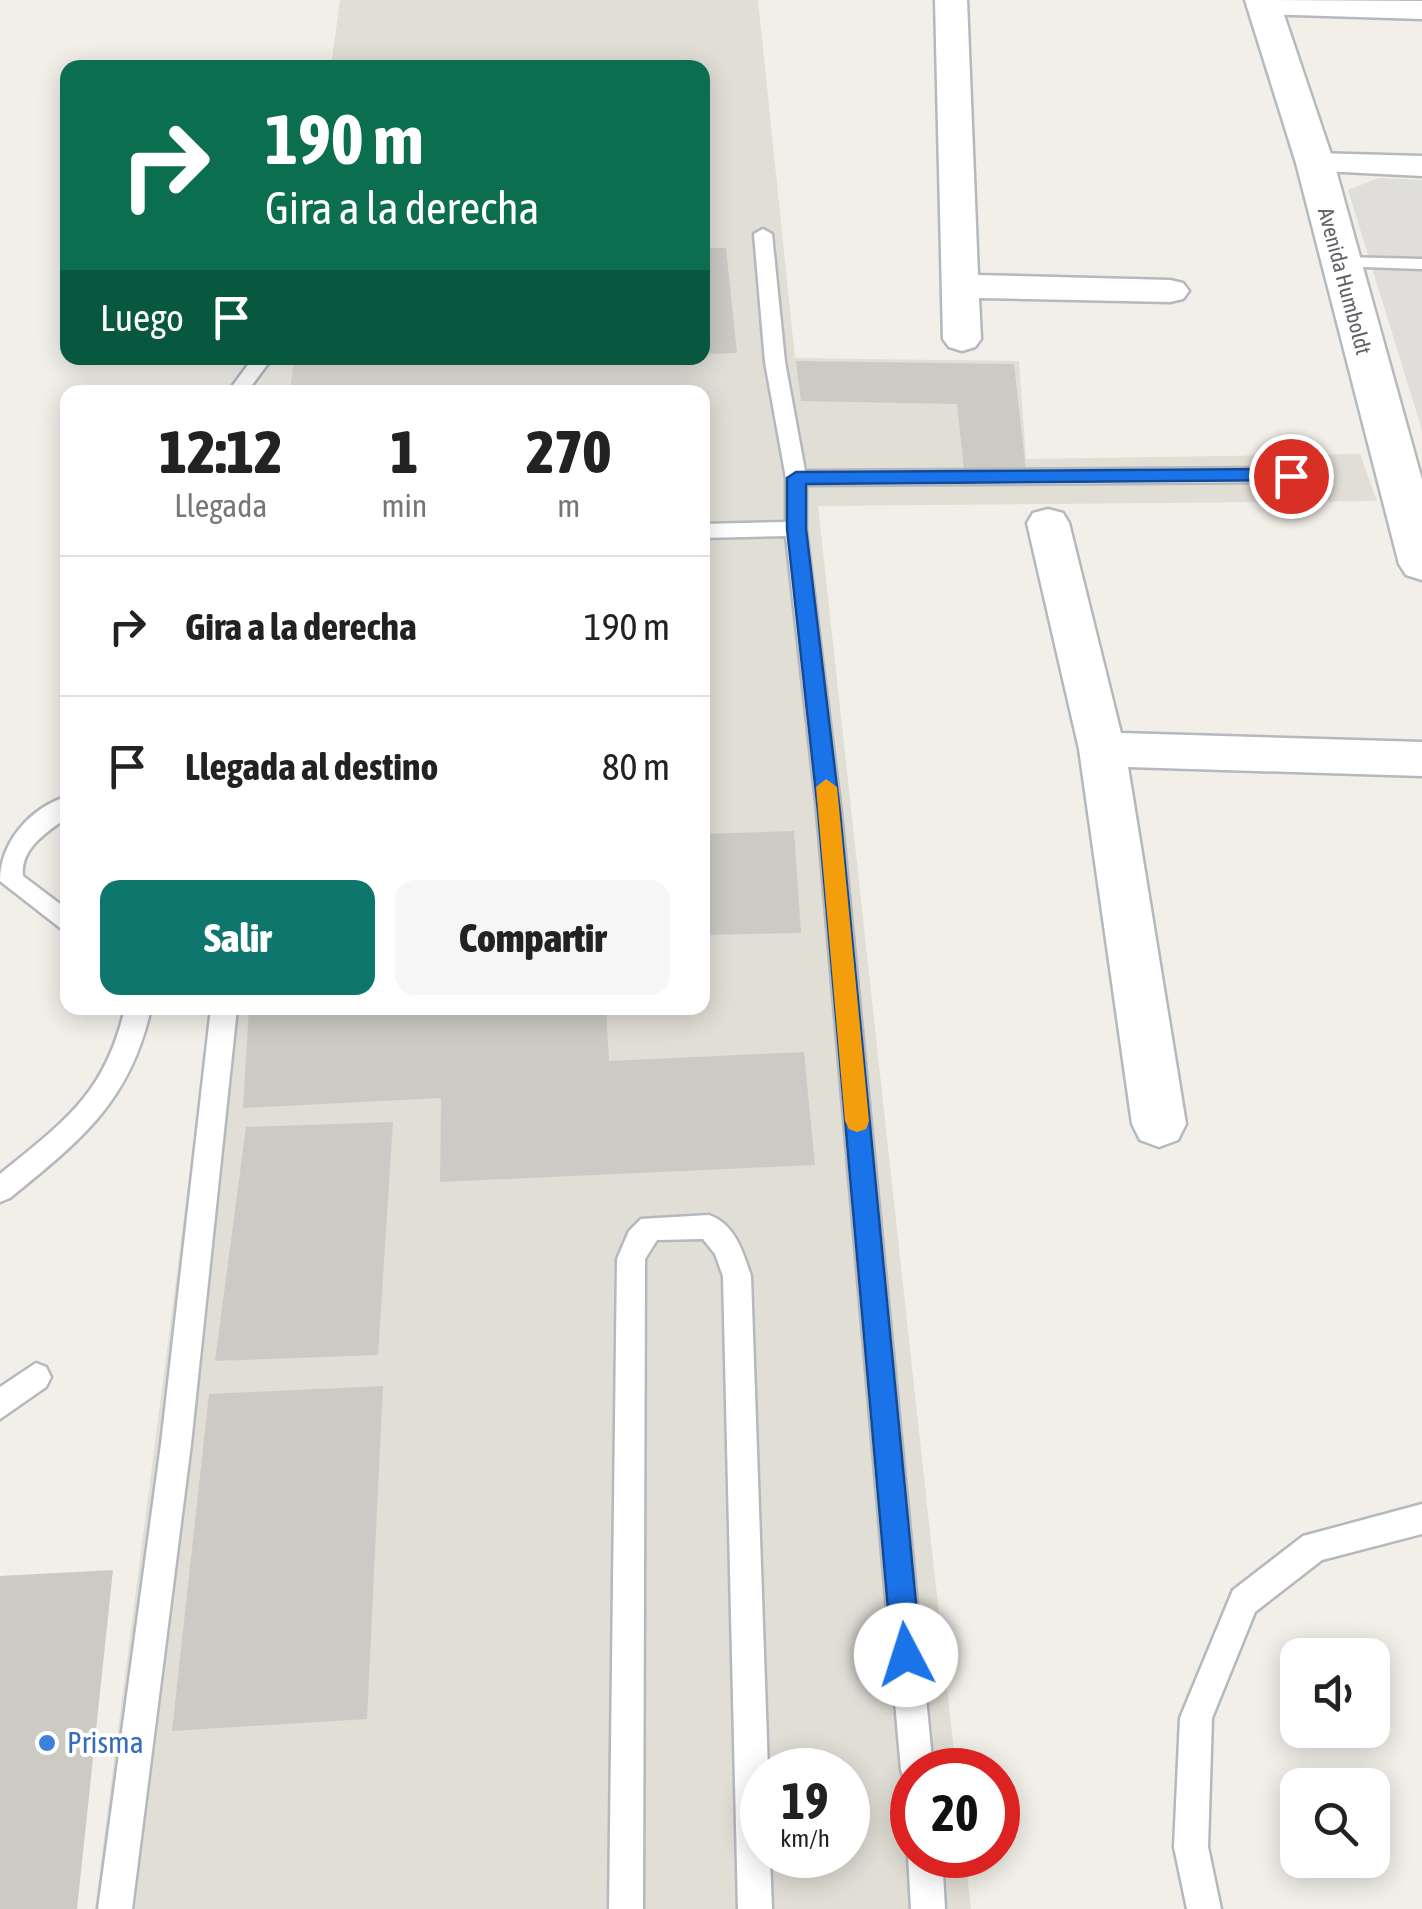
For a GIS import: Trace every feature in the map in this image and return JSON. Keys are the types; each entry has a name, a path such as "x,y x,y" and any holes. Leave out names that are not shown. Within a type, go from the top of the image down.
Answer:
{"street":[{"path":"951,0 962,339"},
{"path":"1263,2 1422,10"},
{"name":"Avenida Humboldt","path":"1263,2 1315,163 1422,564"},
{"path":"1315,163 1422,166"},
{"path":"960,286 1170,291"},
{"path":"1048,523 1102,749 1158,1124"},
{"path":"1102,749 1422,759"}],"lane":[{"path":"763,234 775,362 796,478 796,529 829,812 915,1748"},
{"path":"1340,262 1422,264"},
{"path":"796,478 1291,476"},
{"path":"710,531 796,529"},
{"path":"60,811 17,842 5,862 12,881 60,918"},
{"path":"0,1190 93,1112 108,1092 130,1047 137,1015"},
{"path":"115,1909 176,1444 223,1015"},
{"path":"626,1909 632,1259 639,1240 651,1228 709,1227 727,1247 736,1276 756,1909"},
{"path":"0,1405 36,1377"},
{"path":"1204,1909 1192,1848 1196,1718 1244,1601 1314,1547 1422,1518"},
{"path":"926,1878 928,1909"}],"shaded area":[{"path":"340,0 758,0 795,358 1019,361 1026,459 1360,454 1377,501 818,506 954,1748 890,1748 890,1878 968,1878 971,1909 95,1909 210,1015 710,1015 710,385 291,385 293,365 710,365 710,60 332,60"},
{"path":"1378,178 1422,180 1422,430 1348,190"}],"building":[{"path":"710,248 726,248 737,353 710,354"},
{"path":"796,361 1014,364 1026,471 964,470 957,404 801,401"},
{"path":"794,831 801,933 710,935 710,834"},
{"path":"249,1015 606,1015 609,1061 804,1052 815,1165 440,1182 441,1098 243,1108"},
{"path":"393,1122 378,1355 215,1361 246,1127"},
{"path":"383,1386 367,1719 172,1731 209,1394"},
{"name":"Prisma","path":"113,1570 77,1909 0,1909 0,1576"}],"slow traffic":[{"path":"826,787 857,1121"}],"place":[{"name":"Prisma","path":"47,1743"}],"route":[{"path":"906,1655 829,812 796,529 796,478 1291,476"}]}
